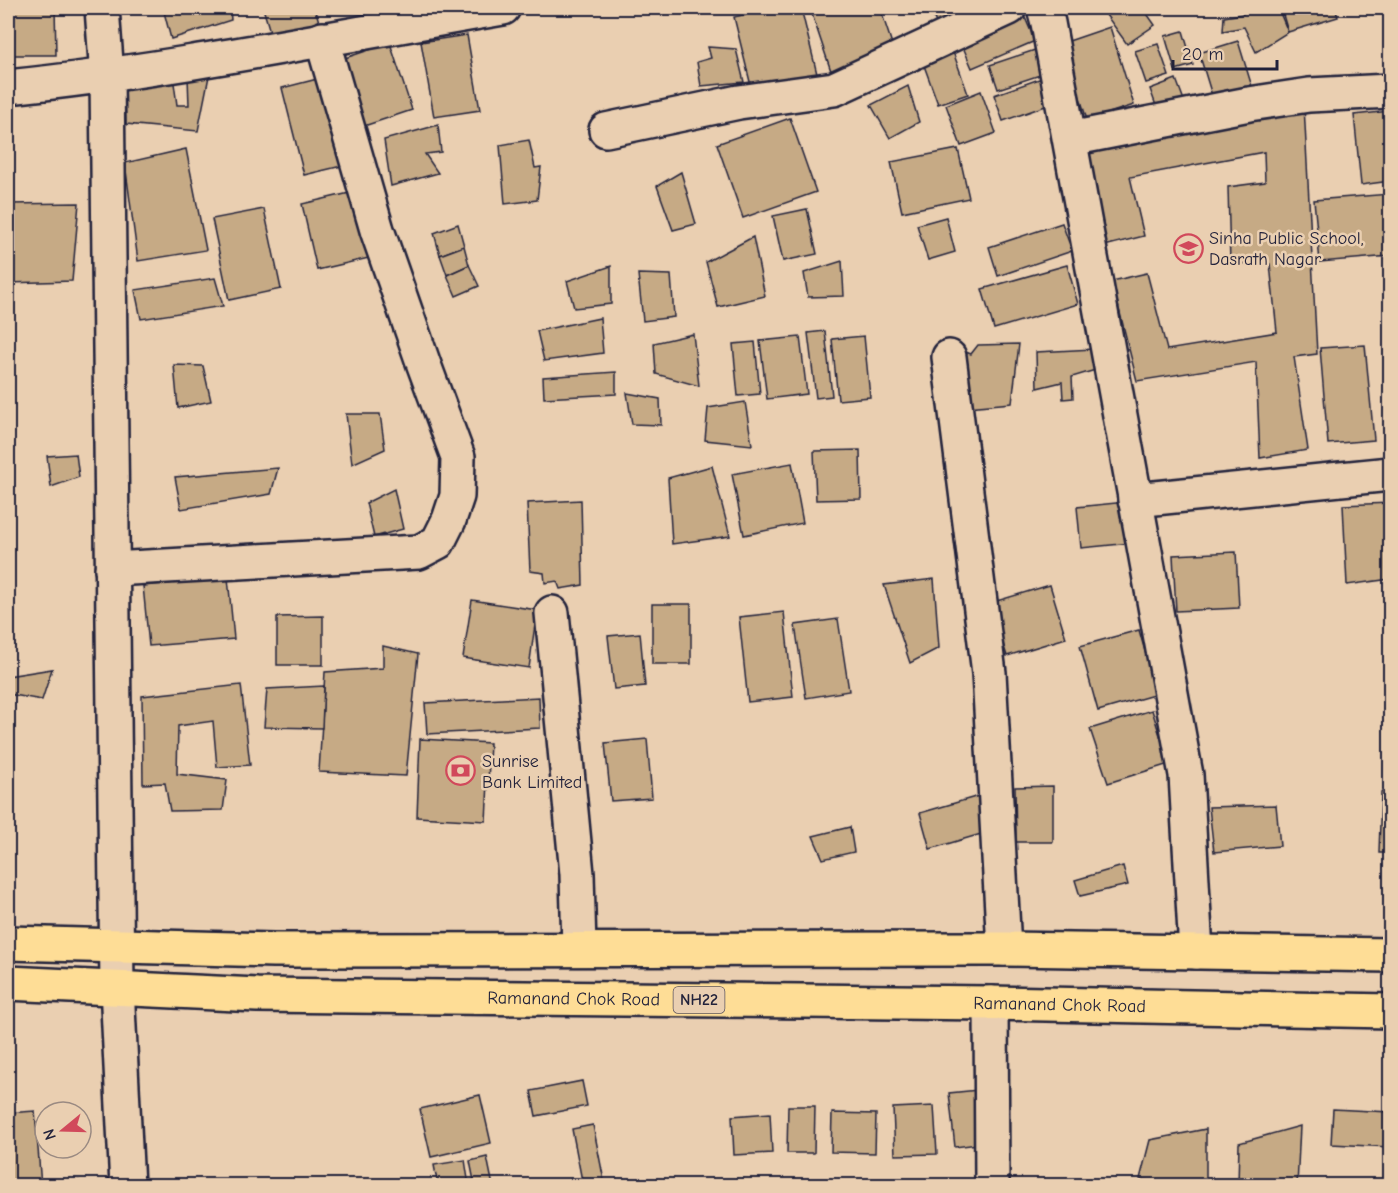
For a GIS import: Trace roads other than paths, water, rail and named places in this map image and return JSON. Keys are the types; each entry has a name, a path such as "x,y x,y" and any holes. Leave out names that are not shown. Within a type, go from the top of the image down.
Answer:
{"highway":[{"path":"8,943 273,950 1004,949 1390,955"},
{"name":"Ramanand Chok Road","path":"8,983 257,995 991,1002 1390,1011"}],"street":[{"path":"102,8 107,76 116,947 127,1185"},
{"path":"8,87 107,76 503,8"},
{"path":"606,130 739,102 834,88 1009,8"},
{"path":"1044,8 1133,477 1135,500 1186,775 1196,952"},
{"path":"112,569 419,552 438,542 449,520 457,496 458,457 377,230 322,39"},
{"path":"1070,139 1249,104 1309,95 1390,91"},
{"path":"949,357 989,673 1004,949"},
{"path":"1135,500 1390,474"},
{"path":"552,613 577,874 579,949"},
{"path":"991,1002 992,1185"}],"place":[{"name":"Sinha Public School, Dasrath Nagar","path":"1188,248"},
{"name":"Sunrise Bank Limited","path":"461,771"}]}
